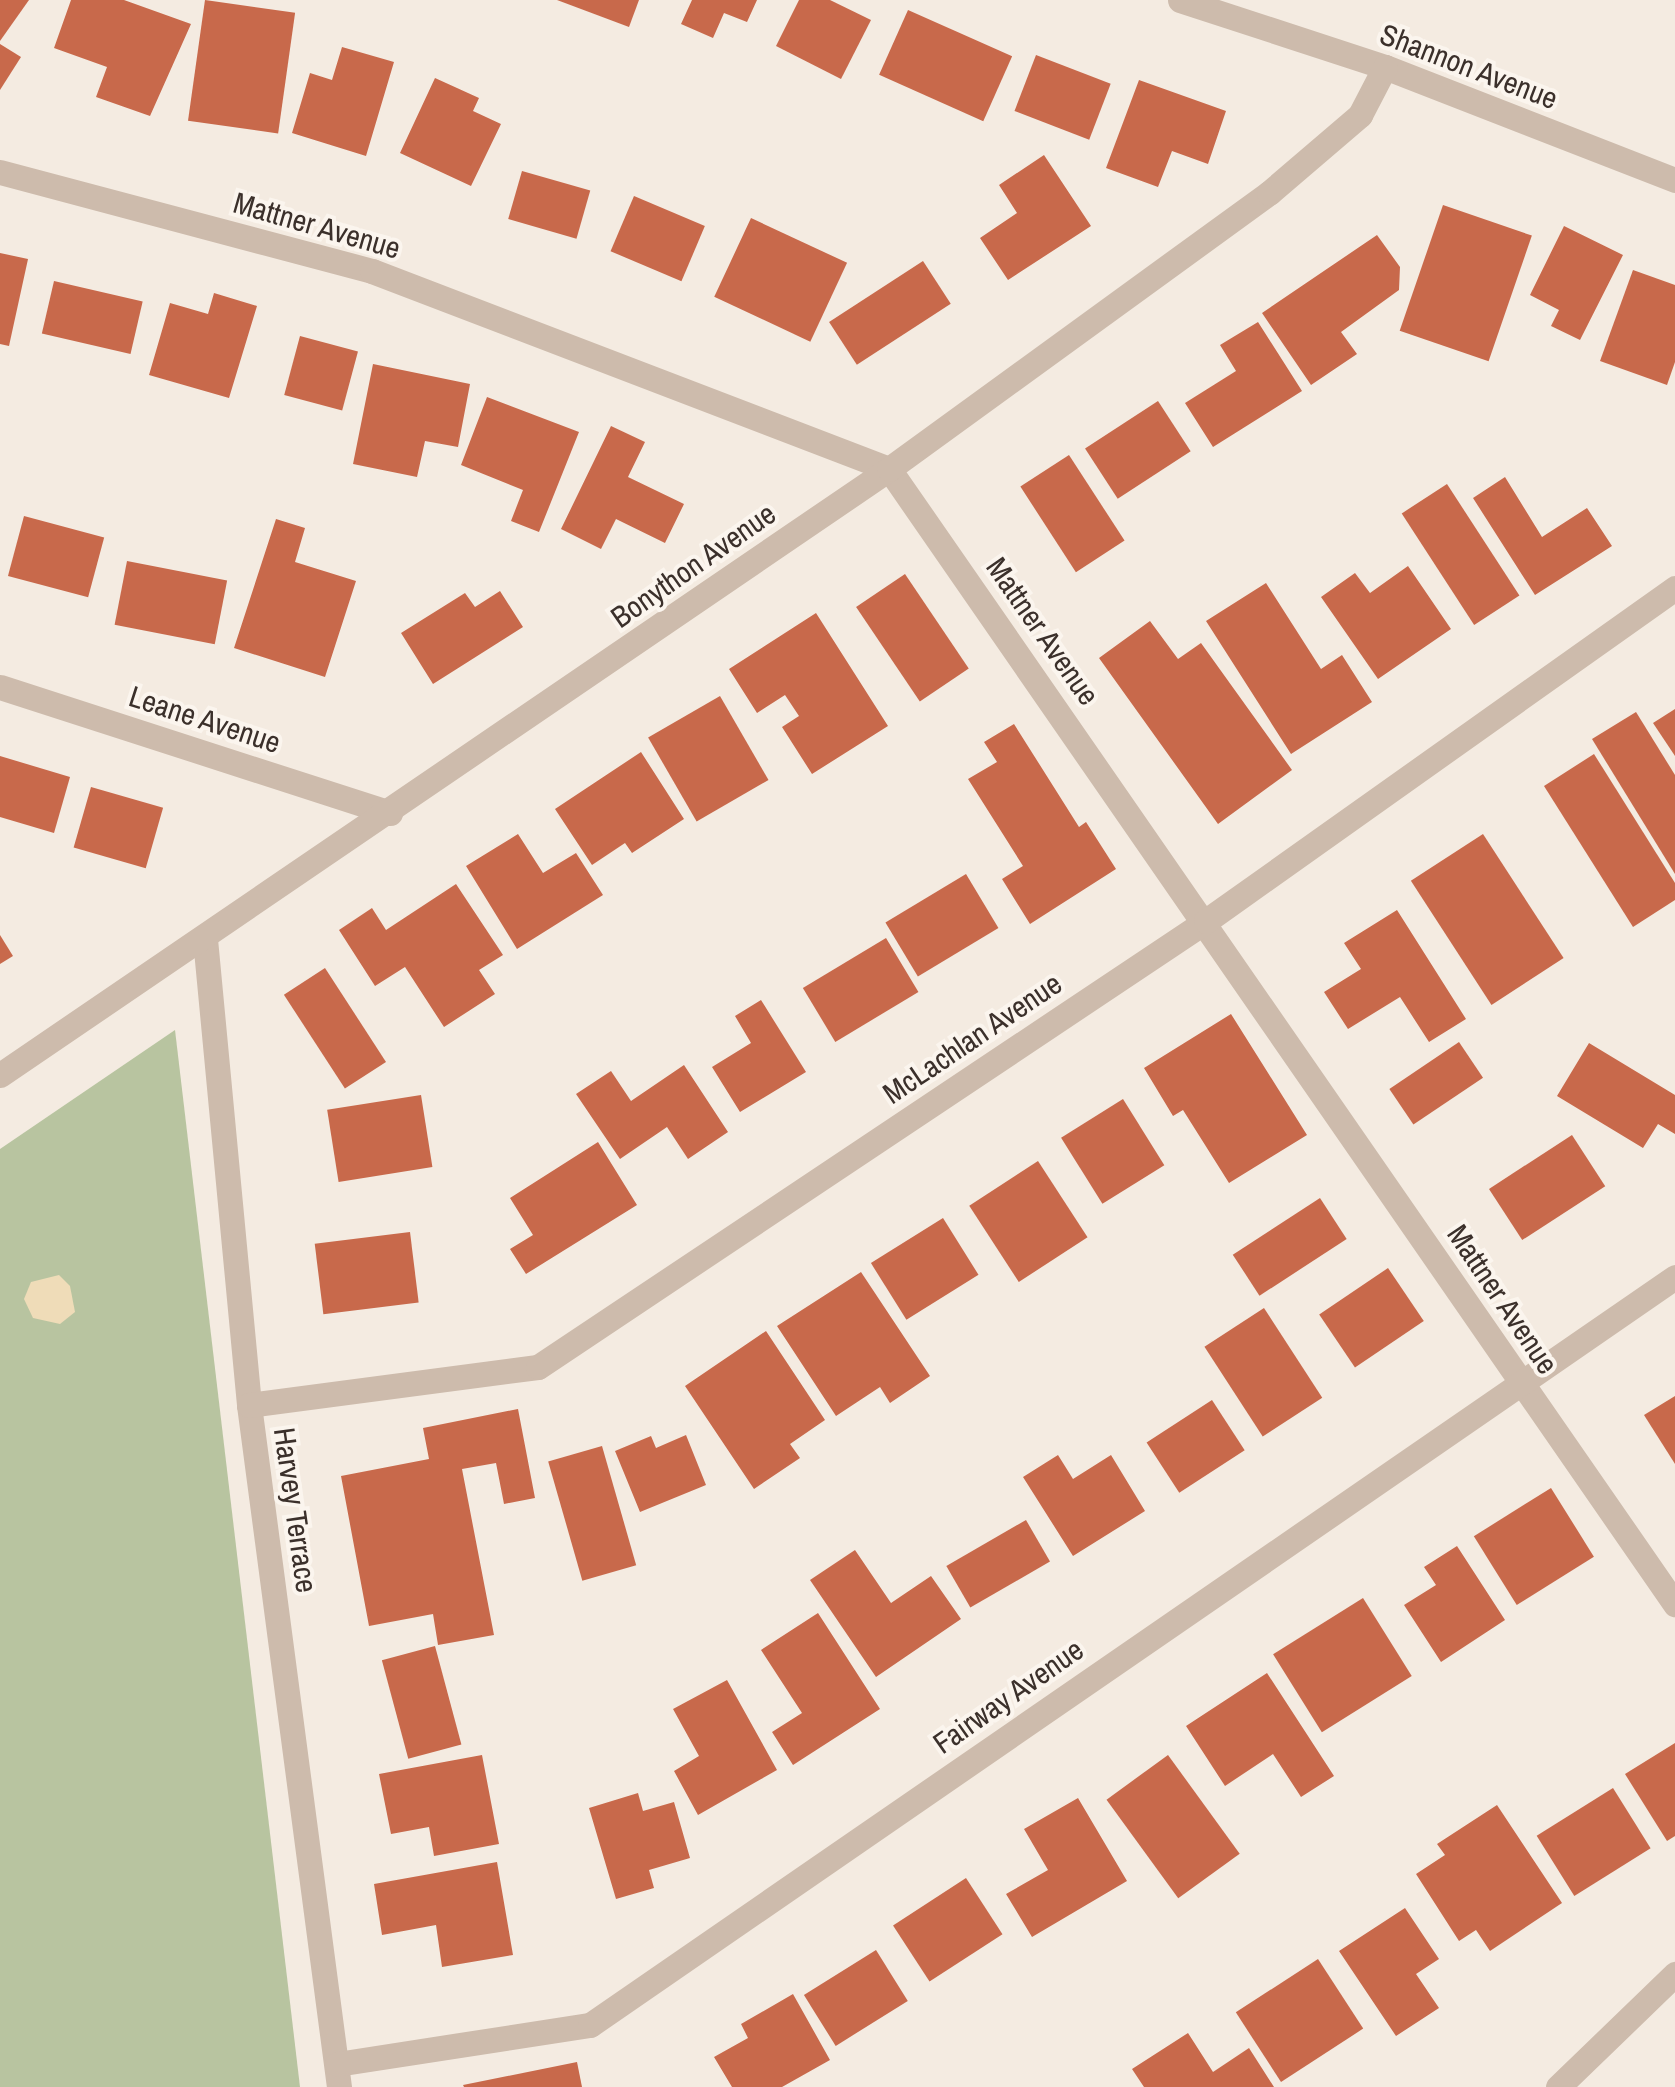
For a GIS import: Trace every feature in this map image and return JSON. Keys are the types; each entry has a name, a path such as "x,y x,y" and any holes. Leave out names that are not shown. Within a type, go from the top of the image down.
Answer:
{"street":[{"name":"Shannon Avenue","path":"1180,0 1385,67 1675,180"},
{"name":"Bonython Avenue","path":"0,1076 889,469 1328,149 1360,115 1385,67"},
{"name":"Mattner Avenue","path":"0,172 372,271 889,469 1206,921 1675,1604"},
{"name":"McLachlan Avenue","path":"249,1404 538,1366 1206,921 1675,588"},
{"name":"Leane Avenue","path":"0,687 390,813"},
{"name":"Harvey Terrace","path":"205,939 249,1404 338,2076"},
{"name":"Fairway Avenue","path":"338,2076 590,2024 1675,1277"},
{"path":"1558,2087 1675,1974"}],"green space":[{"path":"175,1030 300,2087 0,2087 0,1149"}],"sand":[{"path":"59,1275 70,1286 75,1312 60,1324 33,1318 24,1299 31,1282"}],"building":[{"path":"0,0 29,0 0,41"},
{"path":"71,0 124,0 191,24 150,116 96,97 107,67 54,48"},
{"path":"205,0 295,13 278,133 188,121"},
{"path":"557,0 639,0 629,27"},
{"path":"692,0 757,0 747,22 724,13 713,38 681,24"},
{"path":"799,0 830,0 871,20 841,79 776,46"},
{"path":"908,10 1012,56 983,121 879,75"},
{"path":"0,44 21,57 0,90"},
{"path":"342,47 394,62 366,156 292,133 310,73 332,80"},
{"path":"1036,55 1111,84 1089,140 1014,111"},
{"path":"435,78 479,98 473,111 501,124 471,186 400,153"},
{"path":"1139,80 1226,111 1208,164 1172,151 1158,187 1106,168"},
{"path":"1044,155 1091,226 1008,280 980,238 1017,213 999,185"},
{"path":"522,171 590,191 576,239 508,219"},
{"path":"634,196 705,226 681,281 611,251"},
{"path":"1443,205 1532,236 1489,361 1400,331"},
{"path":"751,218 847,263 810,342 714,297"},
{"path":"1564,226 1623,255 1580,340 1551,326 1559,310 1530,295"},
{"path":"1377,235 1400,267 1399,290 1341,332 1357,354 1311,385 1262,313"},
{"path":"0,253 28,259 9,346 0,344"},
{"path":"923,261 951,304 857,365 829,322"},
{"path":"1633,270 1675,285 1675,362 1667,385 1600,361"},
{"path":"54,281 143,301 131,354 42,334"},
{"path":"214,293 257,306 229,398 149,375 170,303 208,314"},
{"path":"1258,322 1302,391 1213,447 1185,403 1236,371 1220,345"},
{"path":"300,336 358,352 342,410 284,395"},
{"path":"373,364 470,384 458,447 425,441 417,477 353,464"},
{"path":"487,397 579,432 539,532 511,521 523,490 461,465"},
{"path":"1158,401 1191,451 1118,499 1085,448"},
{"path":"611,426 645,442 628,477 684,504 665,543 616,519 601,549 561,529"},
{"path":"1069,455 1125,541 1076,572 1020,487"},
{"path":"1505,477 1542,537 1587,508 1612,546 1535,595 1473,498"},
{"path":"1447,484 1519,596 1474,625 1402,513"},
{"path":"24,516 104,537 88,597 8,576"},
{"path":"276,519 305,528 295,562 356,581 325,677 234,648"},
{"path":"127,561 227,580 215,644 115,625"},
{"path":"1408,566 1451,629 1378,679 1321,597 1355,573 1370,593"},
{"path":"905,574 969,669 920,702 856,607"},
{"path":"1266,583 1321,669 1342,655 1372,702 1291,754 1206,621"},
{"path":"500,591 523,627 433,684 401,633 465,593 475,607"},
{"path":"816,613 888,726 812,774 782,727 799,716 785,695 757,713 729,669"},
{"path":"1150,621 1178,659 1201,643 1292,770 1218,824 1099,658"},
{"path":"720,696 769,780 697,822 648,738"},
{"path":"1675,709 1675,756 1653,723"},
{"path":"1636,712 1675,775 1675,874 1592,739"},
{"path":"1014,724 1079,827 1086,822 1116,869 1030,924 1002,879 1023,866 968,779 997,762 984,742"},
{"path":"641,752 684,819 632,853 625,843 592,865 555,809"},
{"path":"1594,754 1675,883 1675,900 1633,927 1544,786"},
{"path":"0,756 70,777 54,833 0,817"},
{"path":"91,787 163,808 146,868 74,848"},
{"path":"518,834 543,873 576,853 603,895 517,949 466,866"},
{"path":"1483,834 1564,958 1491,1005 1411,881"},
{"path":"966,874 998,928 918,976 885,922"},
{"path":"456,884 503,955 479,970 495,994 444,1027 405,967 375,986 339,930 372,908 386,930"},
{"path":"1397,910 1466,1019 1429,1042 1400,997 1348,1029 1324,992 1361,969 1344,943"},
{"path":"0,935 13,956 0,964"},
{"path":"886,938 918,992 835,1042 803,988"},
{"path":"325,968 386,1062 345,1089 284,995"},
{"path":"761,1000 806,1072 740,1112 712,1067 751,1043 735,1016"},
{"path":"1231,1014 1307,1135 1229,1183 1183,1110 1173,1116 1144,1068"},
{"path":"1459,1042 1483,1078 1413,1125 1389,1089"},
{"path":"1589,1043 1675,1095 1675,1134 1658,1124 1643,1148 1557,1096"},
{"path":"684,1065 728,1132 688,1159 667,1127 620,1159 576,1094 611,1071 631,1101"},
{"path":"421,1095 432,1167 339,1182 327,1110"},
{"path":"1123,1099 1164,1165 1102,1204 1061,1138"},
{"path":"1572,1135 1605,1186 1522,1240 1489,1189"},
{"path":"598,1142 637,1205 526,1274 510,1249 533,1235 510,1198"},
{"path":"1038,1161 1088,1237 1019,1282 969,1206"},
{"path":"1320,1198 1347,1239 1259,1296 1233,1255"},
{"path":"943,1218 979,1275 906,1320 871,1263"},
{"path":"410,1232 419,1302 323,1314 315,1244"},
{"path":"1388,1268 1424,1321 1355,1367 1319,1314"},
{"path":"861,1272 930,1376 890,1403 880,1387 836,1416 777,1326"},
{"path":"1264,1308 1322,1398 1263,1436 1204,1347"},
{"path":"766,1331 825,1420 790,1444 800,1458 754,1489 685,1386"},
{"path":"1675,1396 1675,1464 1644,1415"},
{"path":"1212,1400 1245,1450 1179,1493 1147,1442"},
{"path":"518,1409 535,1498 504,1504 496,1463 462,1469 494,1635 438,1645 433,1614 369,1626 341,1476 429,1459 423,1428"},
{"path":"686,1435 706,1485 640,1512 615,1451 651,1436 656,1448"},
{"path":"602,1446 636,1565 582,1581 548,1461"},
{"path":"1058,1455 1073,1479 1111,1455 1145,1511 1073,1556 1023,1477"},
{"path":"1551,1488 1594,1557 1517,1605 1474,1536"},
{"path":"1026,1520 1050,1562 970,1608 946,1566"},
{"path":"1457,1546 1505,1620 1441,1662 1404,1605 1436,1585 1424,1567"},
{"path":"855,1550 891,1603 931,1576 961,1619 876,1677 810,1580"},
{"path":"1363,1598 1412,1676 1322,1732 1273,1654"},
{"path":"818,1613 880,1709 793,1765 772,1732 802,1713 761,1650"},
{"path":"435,1646 461,1745 408,1759 382,1660"},
{"path":"1267,1673 1334,1776 1301,1797 1273,1754 1225,1786 1186,1726"},
{"path":"727,1680 777,1770 698,1815 674,1771 699,1756 673,1709"},
{"path":"1675,1743 1675,1836 1667,1841 1625,1774"},
{"path":"482,1755 499,1844 434,1856 429,1827 391,1834 379,1774"},
{"path":"1168,1755 1240,1854 1178,1898 1107,1800"},
{"path":"1613,1788 1651,1848 1574,1896 1537,1836"},
{"path":"638,1793 643,1811 674,1802 690,1858 649,1870 654,1888 616,1899 589,1808"},
{"path":"1078,1798 1127,1881 1032,1937 1006,1894 1048,1870 1024,1829"},
{"path":"1497,1805 1562,1903 1490,1951 1476,1930 1459,1941 1416,1874 1445,1855 1437,1844"},
{"path":"497,1862 513,1955 442,1967 436,1925 382,1935 374,1884"},
{"path":"966,1878 1002,1934 930,1982 893,1925"},
{"path":"1405,1908 1439,1959 1416,1974 1439,2008 1396,2036 1339,1951"},
{"path":"876,1950 908,2001 836,2046 804,1995"},
{"path":"1318,1959 1363,2029 1281,2082 1236,2012"},
{"path":"793,1994 830,2060 782,2087 732,2087 714,2057 748,2038 741,2024"},
{"path":"1188,2033 1213,2072 1249,2048 1274,2087 1144,2087 1132,2069"},
{"path":"577,2062 582,2087 463,2085"}]}
